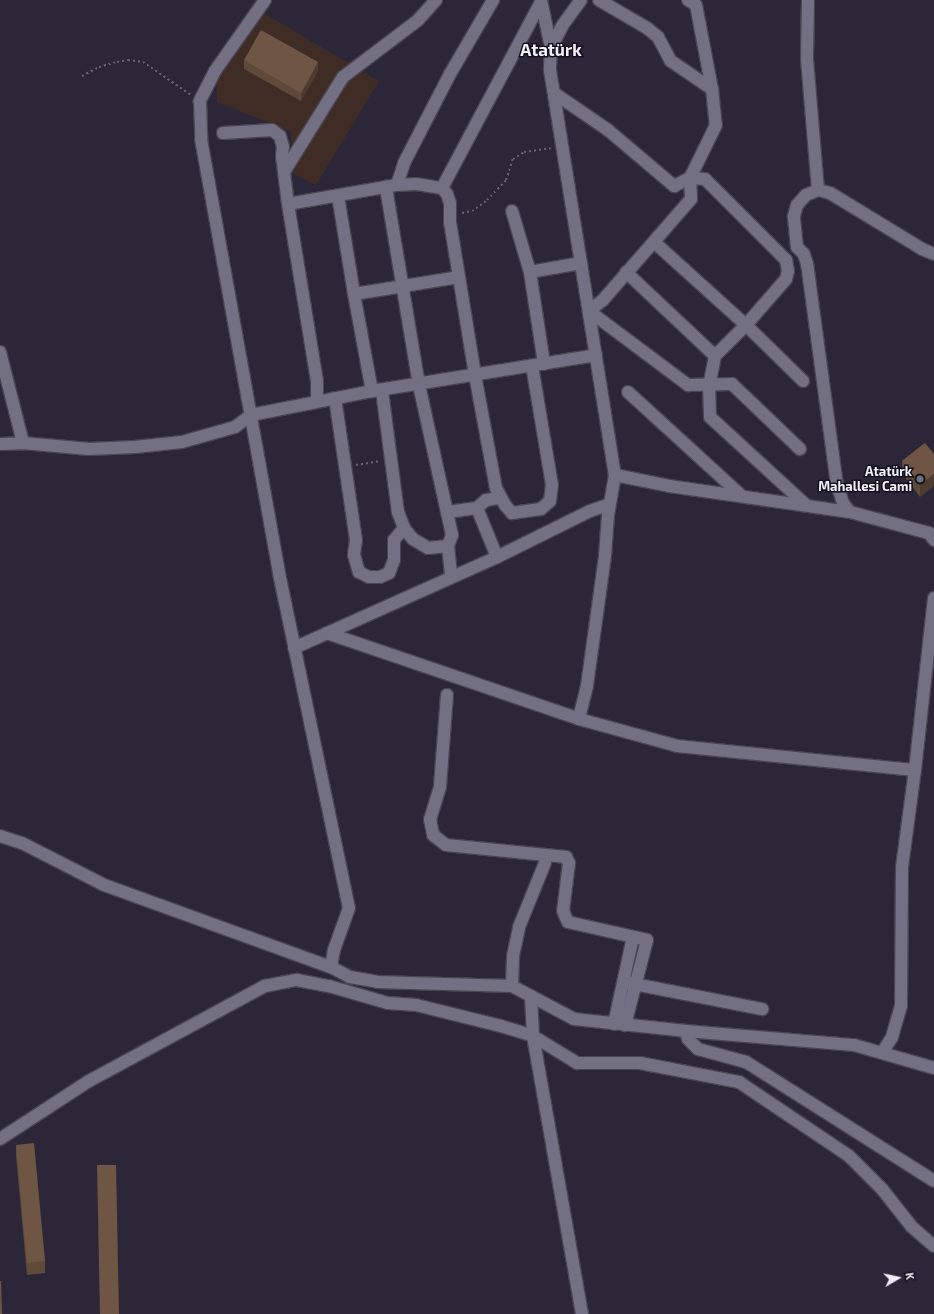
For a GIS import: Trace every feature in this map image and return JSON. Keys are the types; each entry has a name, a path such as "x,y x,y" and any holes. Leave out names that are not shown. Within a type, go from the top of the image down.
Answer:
{"street":[{"path":"265,0 215,71 200,102 202,139 280,578 349,908 334,950 331,967"},
{"path":"284,172 343,77 418,20 436,0"},
{"path":"451,577 448,546 452,535 419,385 402,286 392,186 450,74 493,0"},
{"path":"551,48 562,26 581,0"},
{"path":"599,0 658,36 671,61 712,89"},
{"path":"589,311 603,300 691,199 690,178 716,125 712,89 696,5 688,0"},
{"path":"808,0 807,59 818,190"},
{"path":"442,188 541,1"},
{"path":"541,1 551,48 550,70 615,475 588,678 579,719"},
{"path":"554,93 608,130 674,186 690,178 705,179 786,260 788,272 786,279 746,325 715,356 709,386 710,417 806,505"},
{"path":"223,132 272,130 280,136 283,147 282,156 288,204 316,381 317,401"},
{"path":"288,204 392,186 416,184 442,188"},
{"path":"442,188 450,203 450,215 459,277 496,488 512,513 541,509 550,502 552,485 538,365 530,272 512,211"},
{"path":"850,512 843,503 836,485 807,264 804,254 797,247 794,216 797,206 806,195 818,190 830,193 934,254"},
{"path":"338,196 354,294 377,391 391,459 398,512 404,528 413,539 428,548 448,546"},
{"path":"654,242 746,325 802,381"},
{"path":"530,272 581,263"},
{"path":"626,272 715,356"},
{"path":"354,294 459,277"},
{"path":"589,311 688,385 709,386 732,384 800,449"},
{"path":"0,352 23,443"},
{"path":"0,444 23,443 89,449 135,447 182,442 235,427 251,415 317,401 596,355"},
{"path":"628,392 742,496"},
{"path":"335,398 356,540 354,555 360,572 369,577 380,577 389,573 394,560 394,540 404,528"},
{"path":"615,475 669,486 850,512 929,533 934,540"},
{"path":"448,512 477,508 486,500 501,498"},
{"path":"294,648 497,557 590,510 610,504"},
{"path":"477,508 497,557"},
{"path":"882,1053 892,1037 901,1006 902,867 915,770 934,598"},
{"path":"327,633 579,719 677,746 915,770"},
{"path":"447,695 440,787 430,819 434,835 446,845 566,857 569,863 563,911 565,919 571,924 647,940 636,984 620,1025"},
{"path":"0,836 22,843 104,885 331,967 350,978 377,982 512,986 574,1019 620,1025 854,1045 934,1068"},
{"path":"512,986 513,956 519,927 545,863"},
{"path":"620,1025 624,982 633,937"},
{"path":"0,1139 89,1081 265,986 297,980 329,986 388,1003 416,1005 533,1036 577,1063 640,1063 739,1082 849,1156 882,1189 912,1227 934,1246"},
{"path":"624,982 762,1008"},
{"path":"531,996 533,1036 582,1314"},
{"path":"686,1031 688,1039 698,1049 746,1062 934,1181"}],"path":[{"path":"82,76 98,67 118,62 128,60 143,62 200,102"},
{"path":"450,215 472,211 487,200 506,180 513,159 524,152 562,146"},
{"path":"345,467 391,459"}],"shaded area":[{"path":"260,11 379,81 316,185 294,174 291,132 217,102 217,77"}],"building":[{"path":"261,30 318,62 301,93 244,60"},
{"path":"925,443 934,454 934,474 920,485 902,461"},
{"path":"34,1143 45,1261 27,1263 16,1145"},
{"path":"97,1165 116,1165 119,1314 100,1314"},
{"path":"1,1281 2,1314 0,1314"}],"place":[{"name":"Atatürk Mahallesi Cami","path":"920,479"}],"district":[{"name":"Atatürk","path":"551,50"}]}
